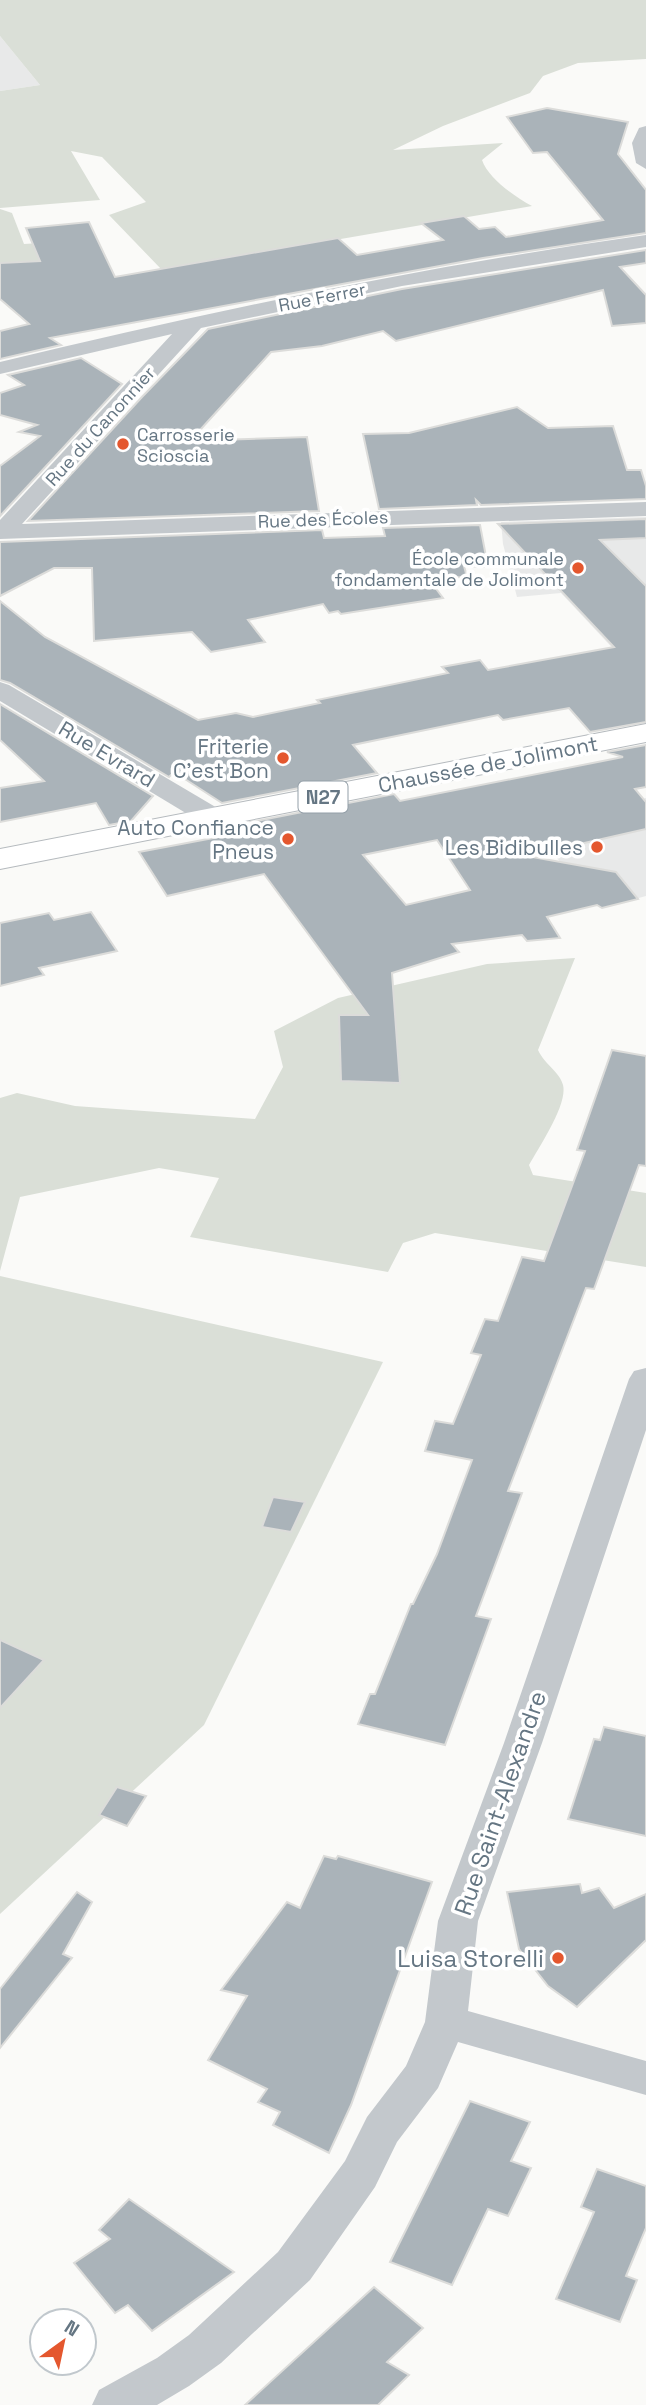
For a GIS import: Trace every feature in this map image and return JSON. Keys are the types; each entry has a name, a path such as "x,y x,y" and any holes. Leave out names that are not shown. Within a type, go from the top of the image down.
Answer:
{"main road":[{"name":"Chaussée de Jolimont","path":"0,859 646,733"}],"street":[{"path":"646,132 642,136 641,149 646,163"},
{"name":"Rue Ferrer","path":"0,368 194,323 454,271 646,241"},
{"name":"Rue du Canonnier","path":"3,531 194,323"},
{"name":"Rue des Écoles","path":"3,531 646,509"},
{"name":"Rue Evrard","path":"0,690 214,818"},
{"name":"Rue Saint-Alexandre","path":"115,2405 173,2372 205,2349 294,2266 360,2174 382,2130 423,2076 446,2022 458,1921 523,1743 646,1378"},
{"path":"446,2022 646,2078"}],"shaded area":[{"path":"0,0 646,0 646,59 578,63 543,76 530,93 443,126 393,150 503,143 482,160 485,167 510,192 532,206 162,270 109,215 146,202 102,157 71,151 100,200 0,208 0,91 40,85 0,36"},
{"path":"0,36 40,85 0,91"},
{"path":"0,209 12,213 24,244 40,243 52,259 0,270"},
{"name":"École communale fondamentale de Jolimont","path":"646,517 646,650 619,655 561,593 517,597 503,544 501,522"},
{"name":"Les Bidibulles","path":"646,798 646,896 602,908 528,824"},
{"path":"575,958 538,1050 561,1080 561,1103 529,1165 533,1175 646,1193 646,1267 435,1233 403,1243 388,1272 190,1237 219,1178 159,1168 20,1197 0,1271 0,1098 17,1093 75,1106 255,1119 283,1067 274,1031 338,998 487,964"},
{"path":"0,1276 383,1362 204,1725 0,1914"}],"building":[{"path":"547,108 628,122 618,154 646,190 646,233 483,258 50,338 61,345 0,359 0,331 29,324 0,299 0,263 40,261 26,228 89,222 115,277 338,238 357,255 443,240 421,223 464,216 479,229 495,227 506,237 603,220 547,152 533,153 507,117"},
{"path":"646,250 646,263 620,267 646,295 646,323 612,326 603,290 396,341 383,331 322,346 271,352 190,441 307,437 319,511 28,521 208,329 402,289"},
{"path":"81,358 122,384 0,516 0,466 40,436 19,432 37,425 0,415 0,393 24,385 8,375"},
{"path":"517,407 548,428 613,426 627,470 641,470 646,486 646,499 481,505 476,500 477,505 379,509 363,434 409,433"},
{"path":"646,519 646,538 600,540 646,586 646,722 590,732 569,708 503,720 498,715 353,745 377,773 222,803 174,772 169,777 10,683 0,680 0,601 45,637 198,720 236,713 253,717 320,703 317,700 448,673 442,667 480,660 488,670 614,647 498,524"},
{"path":"480,525 488,567 464,566 467,577 428,578 443,598 341,614 338,611 329,613 323,604 248,620 265,642 211,652 192,632 94,641 92,568 54,568 0,596 0,542 322,530 324,538 385,536 383,528"},
{"path":"0,704 153,796 131,821 109,825 96,803 0,822 0,788 44,781 0,740"},
{"path":"646,745 646,787 635,789 646,802 646,829 527,856 616,872 638,899 547,917 560,938 527,941 522,935 452,944 459,952 392,973 400,1083 341,1081 339,1015 368,1015 264,874 167,896 139,852 261,829 251,822 394,794 400,801 623,757 607,752","holes":["437,840 470,890 406,905 363,855"]},
{"path":"91,912 117,951 39,968 44,975 0,986 0,923 49,913 54,920"},
{"path":"612,1050 646,1056 646,1166 639,1165 594,1289 586,1288 508,1491 522,1493 476,1616 491,1619 445,1745 358,1724 370,1694 375,1694 411,1604 437,1554 472,1460 425,1451 435,1421 453,1424 481,1355 471,1353 485,1319 498,1321 522,1257 544,1261 585,1151 577,1150"},
{"path":"273,1497 305,1502 291,1532 262,1527"},
{"path":"0,1640 44,1660 0,1708"},
{"path":"604,1727 646,1736 646,1836 568,1819 594,1739 600,1740"},
{"path":"117,1787 146,1796 127,1826 99,1815"},
{"path":"324,1856 336,1859 338,1856 432,1882 351,2105 329,2153 273,2125 280,2112 258,2102 267,2089 208,2060 247,1996 221,1990 287,1902 300,1908"},
{"path":"580,1884 582,1893 599,1888 614,1908 646,1894 646,1940 577,2007 548,1986 519,1949 507,1892"},
{"path":"77,1892 92,1902 63,1954 72,1958 0,2048 0,1989"},
{"path":"470,2101 530,2122 511,2161 531,2168 508,2216 488,2209 452,2285 390,2262"},
{"path":"597,2169 646,2186 646,2228 626,2276 637,2280 620,2322 556,2299 594,2212 581,2207"},
{"path":"129,2199 234,2272 152,2331 128,2305 115,2313 74,2263 110,2239 99,2230"},
{"path":"374,2287 423,2328 387,2362 409,2375 378,2405 245,2405"}],"place":[{"name":"Carrosserie Scioscia","path":"123,444"},
{"name":"École communale fondamentale de Jolimont","path":"578,568"},
{"name":"Friterie C'est Bon","path":"283,758"},
{"name":"Auto Confiance Pneus","path":"288,839"},
{"name":"Les Bidibulles","path":"597,847"},
{"name":"Luisa Storelli","path":"558,1958"}]}
